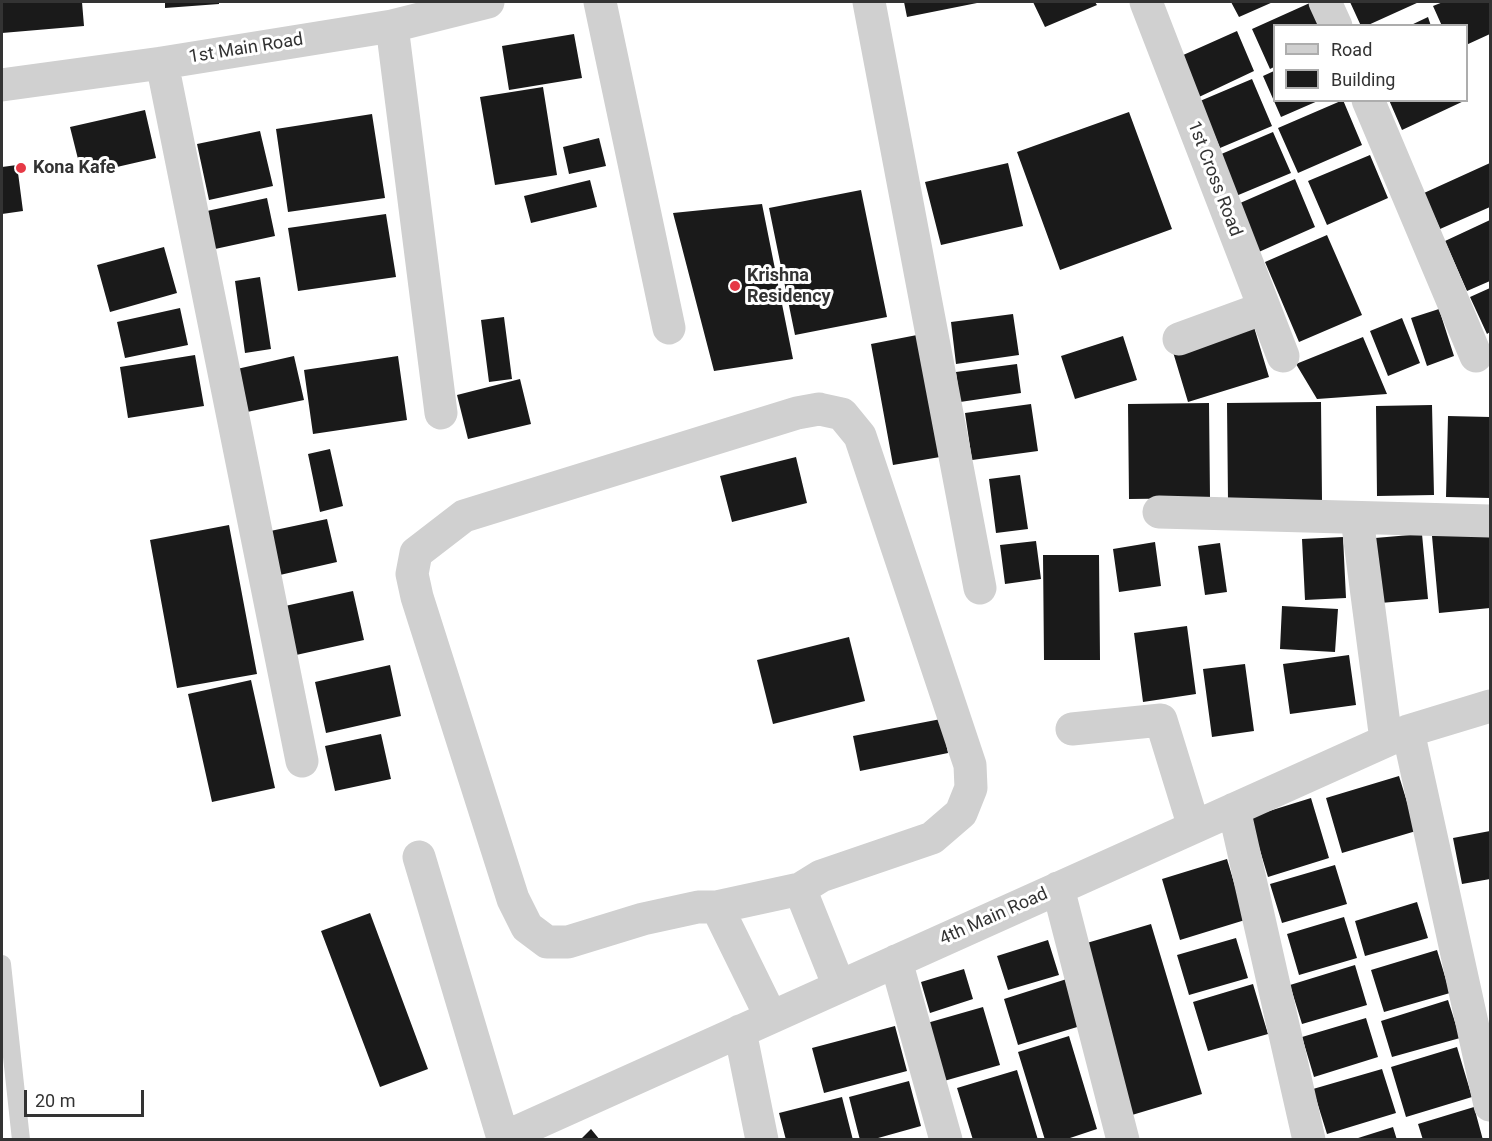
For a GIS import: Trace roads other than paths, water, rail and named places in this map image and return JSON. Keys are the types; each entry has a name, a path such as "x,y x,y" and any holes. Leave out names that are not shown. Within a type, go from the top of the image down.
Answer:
{"street":[{"name":"1st Main Road","path":"2,85 162,63 392,26 488,2"},
{"path":"600,2 669,328"},
{"path":"869,2 981,588"},
{"name":"1st Cross Road","path":"1146,2 1283,356"},
{"path":"1325,2 1335,24"},
{"path":"392,26 441,413"},
{"path":"162,63 302,761"},
{"path":"1369,102 1476,356"},
{"path":"1179,339 1264,308"},
{"path":"819,409 842,414 860,436 970,765 971,788 961,813 932,838 821,876 800,889 717,907 698,907 643,919 568,942 547,942 527,927 513,899 417,597 412,574 416,554 464,516 796,413 819,409"},
{"path":"1159,512 1491,521"},
{"path":"1357,518 1397,736 1491,1105"},
{"name":"4th Main Road","path":"502,1139 1397,736 1491,706"},
{"path":"1072,729 1161,720 1194,827"},
{"path":"1234,809 1309,1140"},
{"path":"419,857 502,1139"},
{"path":"1058,888 1123,1140"},
{"path":"800,889 839,987"},
{"path":"717,907 771,1017"},
{"path":"896,961 946,1140"},
{"path":"740,1031 762,1140"}],"lane":[{"path":"2,964 21,1140"}],"place":[{"name":"Kona Kafe","path":"21,168"},
{"name":"Krishna Residency","path":"735,286"}]}
